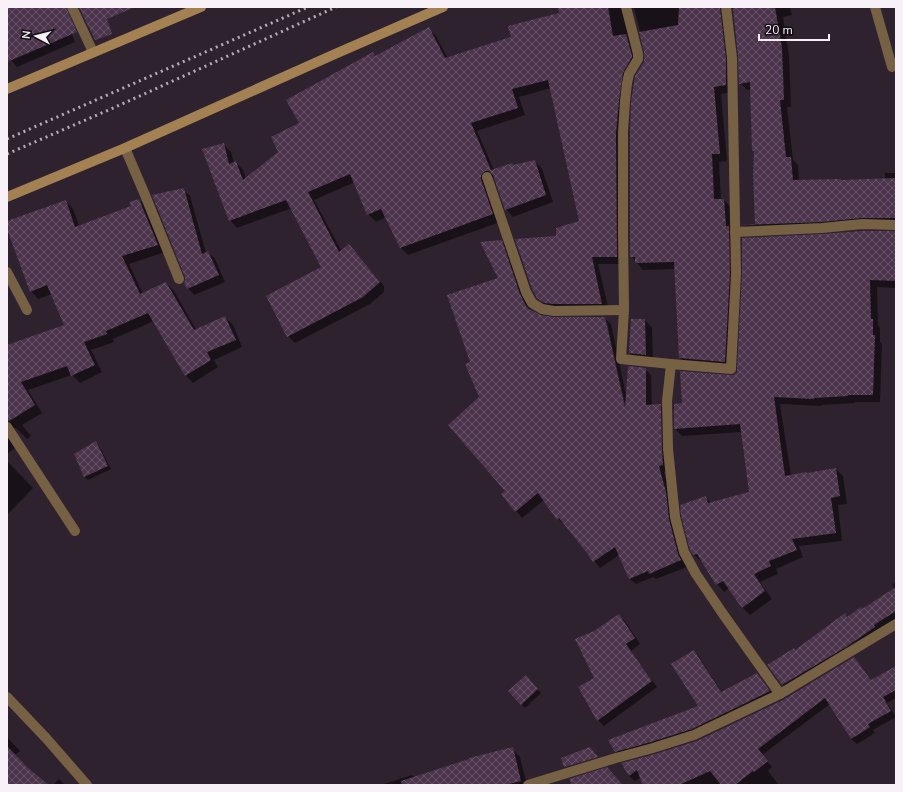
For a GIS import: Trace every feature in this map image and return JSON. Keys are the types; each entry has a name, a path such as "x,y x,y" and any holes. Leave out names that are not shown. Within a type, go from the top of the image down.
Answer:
{"main road":[{"path":"7,89 201,7"},
{"path":"7,197 125,148 443,7"}],"street":[{"path":"72,7 93,52"},
{"path":"626,7 638,59 629,74 627,83 623,133 624,310 621,359 731,369 736,274 735,175 732,58 726,7"},
{"path":"875,7 892,67"},
{"path":"125,148 179,279"},
{"path":"487,177 526,292 532,303 542,310 554,311 624,310"},
{"path":"735,232 822,228 862,224 896,225"},
{"path":"7,272 27,310"},
{"path":"671,364 667,401 668,449 675,517 684,552 718,608 780,694"},
{"path":"7,427 75,531"},
{"path":"528,785 554,781 616,758 694,735 780,694 896,624"},
{"path":"7,697 46,738 87,785"}],"building":[{"path":"7,7 66,7 77,32 7,62"},
{"path":"79,7 135,7 107,19 112,34 95,40"},
{"path":"558,7 608,7 613,36 626,34 632,55 623,73 616,133 617,257 592,257 602,304 554,304 544,303 537,298 532,289 515,239 556,236 556,228 579,221 548,80 512,89 518,108 471,123 491,170 512,163 513,165 535,160 546,195 505,210 493,175 489,171 485,171 481,175 481,179 493,214 400,248 381,209 367,215 350,174 308,192 339,252 349,244 380,282 363,297 287,337 266,296 321,267 286,200 229,221 202,149 224,143 229,164 236,161 243,180 278,152 271,137 299,123 286,100 373,52 375,56 429,27 445,58 511,37 508,26 559,13"},
{"path":"679,7 720,7 726,58 726,85 714,87 720,154 712,154 714,199 724,199 726,226 729,226 730,274 725,362 679,358 674,262 635,263 635,257 630,257 631,102 635,76 644,62 644,52 639,32 678,25"},
{"path":"733,7 775,7 782,48 784,100 780,100 786,157 791,157 793,180 896,178 895,218 861,218 822,222 742,225 755,224 753,174 754,151 752,151 750,82 739,84"},
{"path":"184,188 202,254 208,251 219,275 187,289 184,283 185,277 152,195"},
{"path":"139,199 158,245 122,256 140,294 166,282 194,330 225,316 236,340 207,352 211,360 185,376 148,313 106,331 107,334 84,342 95,365 71,376 67,366 21,382 35,405 7,421 7,345 64,325 47,285 30,292 7,229 7,221 66,200 75,227 131,206 129,202"},
{"path":"862,231 895,231 896,281 870,280 871,319 873,319 873,335 875,335 873,395 848,395 814,399 774,397 785,476 836,468 840,496 831,498 836,533 792,539 797,550 769,561 771,566 754,574 765,591 742,608 723,581 716,585 697,554 693,555 690,550 681,516 680,505 706,496 708,503 749,492 740,424 674,429 674,404 682,403 680,371 730,375 734,375 737,372 742,274 742,238"},
{"path":"502,240 520,294 529,309 541,315 553,317 605,317 625,408 628,366 646,368 646,405 661,404 663,465 659,466 666,492 669,519 681,560 649,574 648,571 629,579 615,547 593,562 559,518 557,520 538,493 515,512 501,494 505,491 448,425 479,397 465,364 470,362 447,295 498,278 480,242"},
{"path":"631,319 645,319 646,355 629,353"},
{"path":"96,441 108,466 84,477 74,454"},
{"path":"896,587 896,611 874,625 875,627 846,647 782,685 767,665 794,648 795,650 845,613 847,617 861,607 862,609"},
{"path":"619,614 635,638 626,644 652,681 597,721 578,687 594,678 575,639 594,631"},
{"path":"694,650 721,692 757,673 770,691 692,729 615,752 608,740 698,706 671,664"},
{"path":"854,657 871,680 896,666 896,690 883,697 891,711 868,724 870,727 851,739 825,698 758,749 768,761 735,785 721,785 710,771 679,785 643,785 637,770 629,776 621,763 697,741 783,700"},
{"path":"526,675 538,689 521,705 508,691"},
{"path":"7,746 28,768 49,785 7,785"},
{"path":"513,747 521,781 505,785 402,785 401,781 469,758"},
{"path":"590,747 598,757 564,767 561,758"},
{"path":"607,767 623,785 572,785 569,779"}],"railway":[{"path":"7,139 308,7"},
{"path":"7,154 111,109 336,7"}]}
